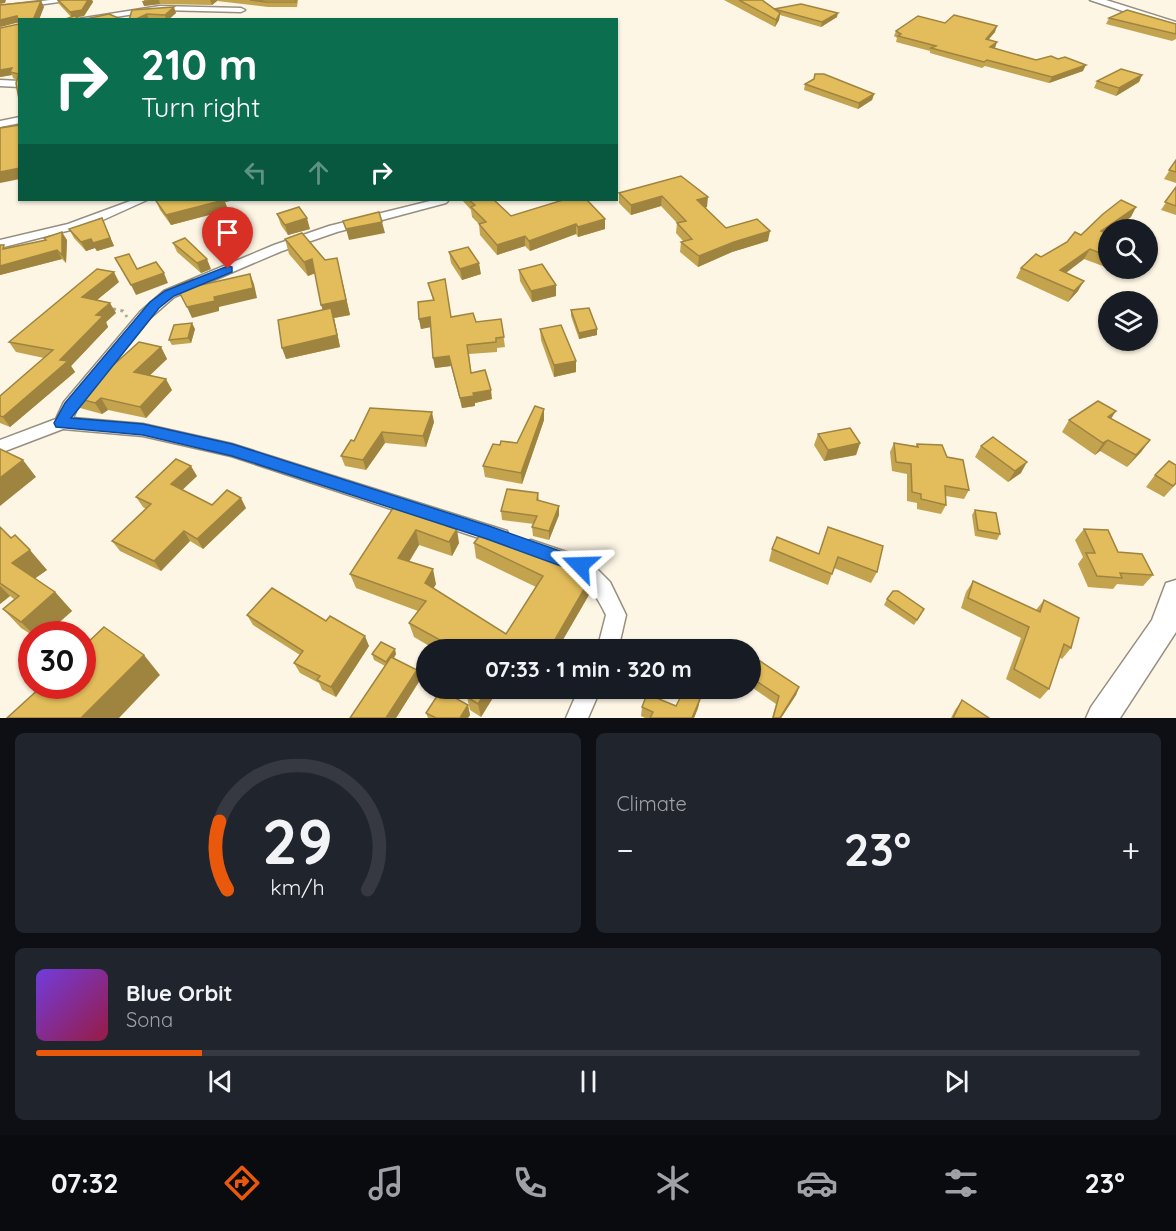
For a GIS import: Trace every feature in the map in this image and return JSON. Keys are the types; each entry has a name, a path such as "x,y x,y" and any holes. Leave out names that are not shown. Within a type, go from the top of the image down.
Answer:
{"street":[{"path":"0,8 70,0"},
{"path":"1095,0 1176,26"},
{"path":"90,18 160,8 241,9"},
{"path":"0,83 18,84"},
{"path":"0,124 18,120"},
{"path":"0,244 47,236 139,201"},
{"path":"62,423 70,406 144,315 169,294 278,248 376,216 442,201"},
{"path":"0,447 62,423 143,430 232,450 489,533 580,565 603,588 616,615 610,639"},
{"path":"1102,718 1164,627 1176,592"},
{"path":"577,718 585,699"}],"path":[{"path":"106,307 123,311 135,328"}],"building":[{"path":"58,0 88,0 82,10 70,12"},
{"path":"250,0 296,0 296,2 266,2"},
{"path":"739,0 762,0 780,13 776,20"},
{"path":"41,1 34,18 18,18 18,20 17,16 0,20 0,5"},
{"path":"801,4 838,13 822,22 774,9"},
{"path":"174,7 165,15 147,14 138,18 130,18 132,10"},
{"path":"1127,10 1176,24 1176,34 1109,18"},
{"path":"109,14 118,18 90,18"},
{"path":"954,15 997,26 986,39 997,42 990,47 1036,60 1051,56 1058,59 1065,57 1086,65 1052,77 931,48 936,46 898,36 901,34 896,31 918,16 945,23"},
{"path":"18,24 18,74 10,72 12,68 0,70 0,28"},
{"path":"1121,69 1142,75 1119,88 1097,81"},
{"path":"815,74 824,74 874,94 859,103 805,84 814,79"},
{"path":"18,125 18,168 0,172 0,128"},
{"path":"1176,160 1176,172 1169,170"},
{"path":"681,176 708,197 697,200 726,228 757,219 770,231 699,256 681,242 692,239 677,223 686,221 662,196 631,205 619,193"},
{"path":"1176,187 1176,206 1165,202"},
{"path":"1121,200 1136,207 1118,219 1098,219 1098,252 1090,249 1060,270 1084,281 1074,291 1021,268 1036,254 1041,257 1067,242 1075,232 1081,235 1103,214"},
{"path":"156,201 220,201 166,215"},
{"path":"470,201 495,201 511,216 560,201 588,201 605,219 578,227 576,224 529,241 525,236 497,245 479,224 486,222 471,207 475,205"},
{"path":"299,207 307,218 285,225 277,214"},
{"path":"379,212 382,222 346,229 343,221"},
{"path":"102,218 110,238 93,243 91,239 81,242 69,229"},
{"path":"231,223 236,241 221,245 216,226"},
{"path":"62,232 62,255 57,250 0,266 0,245 4,245 3,249 46,240 44,238"},
{"path":"302,233 325,260 337,258 346,300 321,305 312,259 304,262 285,239"},
{"path":"185,238 207,259 197,263 173,243"},
{"path":"468,247 479,263 460,269 449,252"},
{"path":"129,254 137,269 156,262 164,273 131,285 115,258"},
{"path":"542,264 556,285 531,291 519,270"},
{"path":"97,269 114,272 82,297 110,303 96,315 103,316 60,360 68,361 3,417 0,416 0,396 53,350 9,342"},
{"path":"250,274 253,288 214,297 215,301 187,307 176,286 193,279 197,286"},
{"path":"445,279 451,317 473,313 476,322 501,319 504,337 496,338 496,342 467,345 471,373 485,370 491,390 473,393 474,396 460,398 449,356 433,358 430,317 419,319 418,302 434,300 428,283"},
{"path":"331,308 337,335 282,348 278,320"},
{"path":"589,308 597,329 579,333 571,310"},
{"path":"192,323 188,338 169,340 174,325"},
{"path":"561,325 576,361 554,365 540,329"},
{"path":"139,342 161,347 134,372 166,379 140,407 101,398 95,403 73,397 91,376 99,378"},
{"path":"1098,401 1116,411 1108,417 1150,440 1136,455 1108,440 1103,443 1069,420"},
{"path":"535,406 544,409 521,473 483,466 493,444 500,445 501,441 517,443"},
{"path":"370,408 432,412 423,436 382,432 363,460 341,456 351,440 354,441"},
{"path":"850,428 860,443 828,450 818,434"},
{"path":"993,437 1027,462 1015,471 981,446"},
{"path":"894,443 918,447 917,444 942,445 947,457 963,460 969,490 945,486 946,505 921,499 921,494 912,492 911,464 896,462"},
{"path":"0,449 23,460 0,478"},
{"path":"176,459 191,466 171,484 212,505 227,490 241,498 197,539 184,531 154,561 112,541 151,504 136,497"},
{"path":"1169,461 1176,465 1176,483 1173,486 1155,475"},
{"path":"507,489 538,493 537,500 559,506 549,531 532,527 537,516 501,511"},
{"path":"397,502 451,520 447,526 457,529 449,542 416,530 398,558 433,569 425,583 506,634 543,576 474,543 484,530 576,563 582,569 579,574 590,579 555,639 438,639 409,623 426,601 350,574"},
{"path":"975,510 996,513 1000,534 978,530"},
{"path":"0,527 11,538 15,535 30,550 12,563 55,592 20,621 3,609 19,596 0,583"},
{"path":"828,527 883,546 877,572 838,557 832,574 772,549 777,537 819,554"},
{"path":"1084,529 1108,530 1118,552 1142,554 1153,575 1120,573 1122,578 1097,576 1086,553 1095,553"},
{"path":"973,581 1040,612 1044,600 1079,618 1071,648 1064,644 1049,689 1014,669 1029,627 968,598"},
{"path":"272,588 326,621 330,616 365,636 331,687 317,680 320,676 294,663 303,651 247,615"},
{"path":"893,591 898,591 924,609 917,620 887,599"},
{"path":"104,627 144,655 81,718 7,718 28,699 96,699 96,635"},
{"path":"381,642 395,649 386,662 372,654"},
{"path":"391,657 416,670 386,718 350,718"},
{"path":"761,662 799,687 780,718 773,718 779,696 761,684"},
{"path":"435,699 457,699 468,705 460,718 436,718 426,713"},
{"path":"470,699 481,699 478,704"},
{"path":"645,699 659,699 676,706 680,699 700,699 692,718 650,718 653,712 642,707"},
{"path":"962,700 989,718 953,718"}],"route":[{"path":"228,269 169,294 144,315 120,348 70,406 62,423 143,430 232,450 489,533 580,565"}]}
